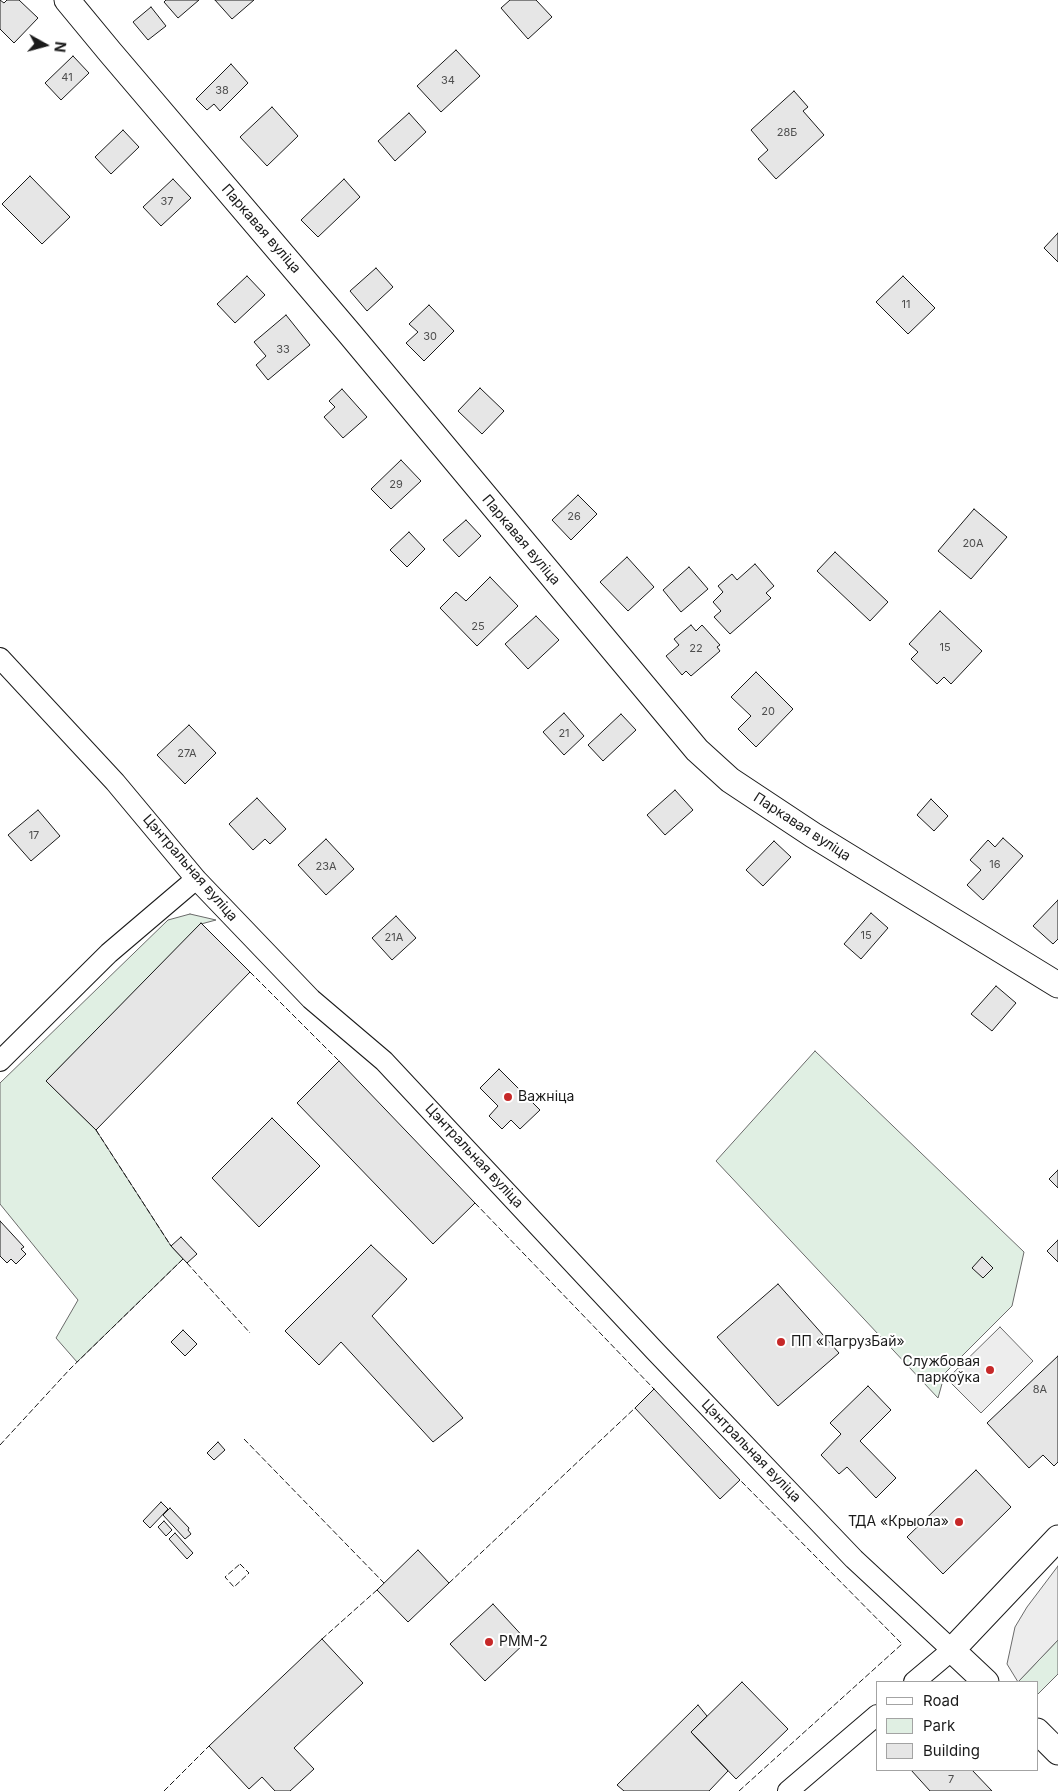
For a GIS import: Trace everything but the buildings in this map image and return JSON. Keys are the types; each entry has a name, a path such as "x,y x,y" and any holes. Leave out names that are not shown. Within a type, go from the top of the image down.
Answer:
{"street":[{"name":"Паркавая вуліца","path":"67,0 350,334 697,750 730,780 813,835 1058,985"},
{"name":"Цэнтральная вуліца","path":"0,658 115,782 196,880 311,999 384,1061 655,1351 847,1552 985,1681"},
{"path":"0,1061 108,953 196,880"},
{"path":"915,1681 952,1650 1058,1538"},
{"path":"788,1791 876,1715"},
{"path":"1038,1732 1058,1752"}],"green space":[{"path":"190,914 216,920 201,924 46,1081 96,1130 171,1246 183,1259 77,1362 56,1338 78,1300 0,1204 0,1083 168,920"},
{"path":"815,1051 1024,1252 1012,1306 945,1373 938,1398 716,1161"},
{"path":"1058,1640 1058,1674 1038,1694 1038,1681 1019,1681"}],"shaded area":[{"name":"Службовая паркоўка","path":"1000,1327 1033,1361 981,1413 947,1379"},
{"path":"1058,1566 1058,1640 1017,1681 1007,1664 1015,1627 1027,1607"}],"fence":[{"path":"250,972 339,1061"},
{"path":"96,1130 171,1246"},
{"path":"475,1203 654,1389"},
{"path":"0,1445 70,1369 183,1259"},
{"path":"187,1263 250,1333"},
{"path":"449,1583 635,1408"},
{"path":"244,1439 384,1583"},
{"path":"739,1791 902,1644 740,1480"},
{"path":"240,1564 249,1573 234,1587 225,1577 240,1564"},
{"path":"322,1639 377,1590"},
{"path":"164,1791 209,1746"}],"place":[{"name":"Важніца","path":"508,1097"},
{"name":"ПП «ПагрузБай»","path":"781,1342"},
{"name":"Службовая паркоўка","path":"990,1370"},
{"name":"ТДА «Крыола»","path":"959,1522"},
{"name":"РММ-2","path":"489,1642"}]}
